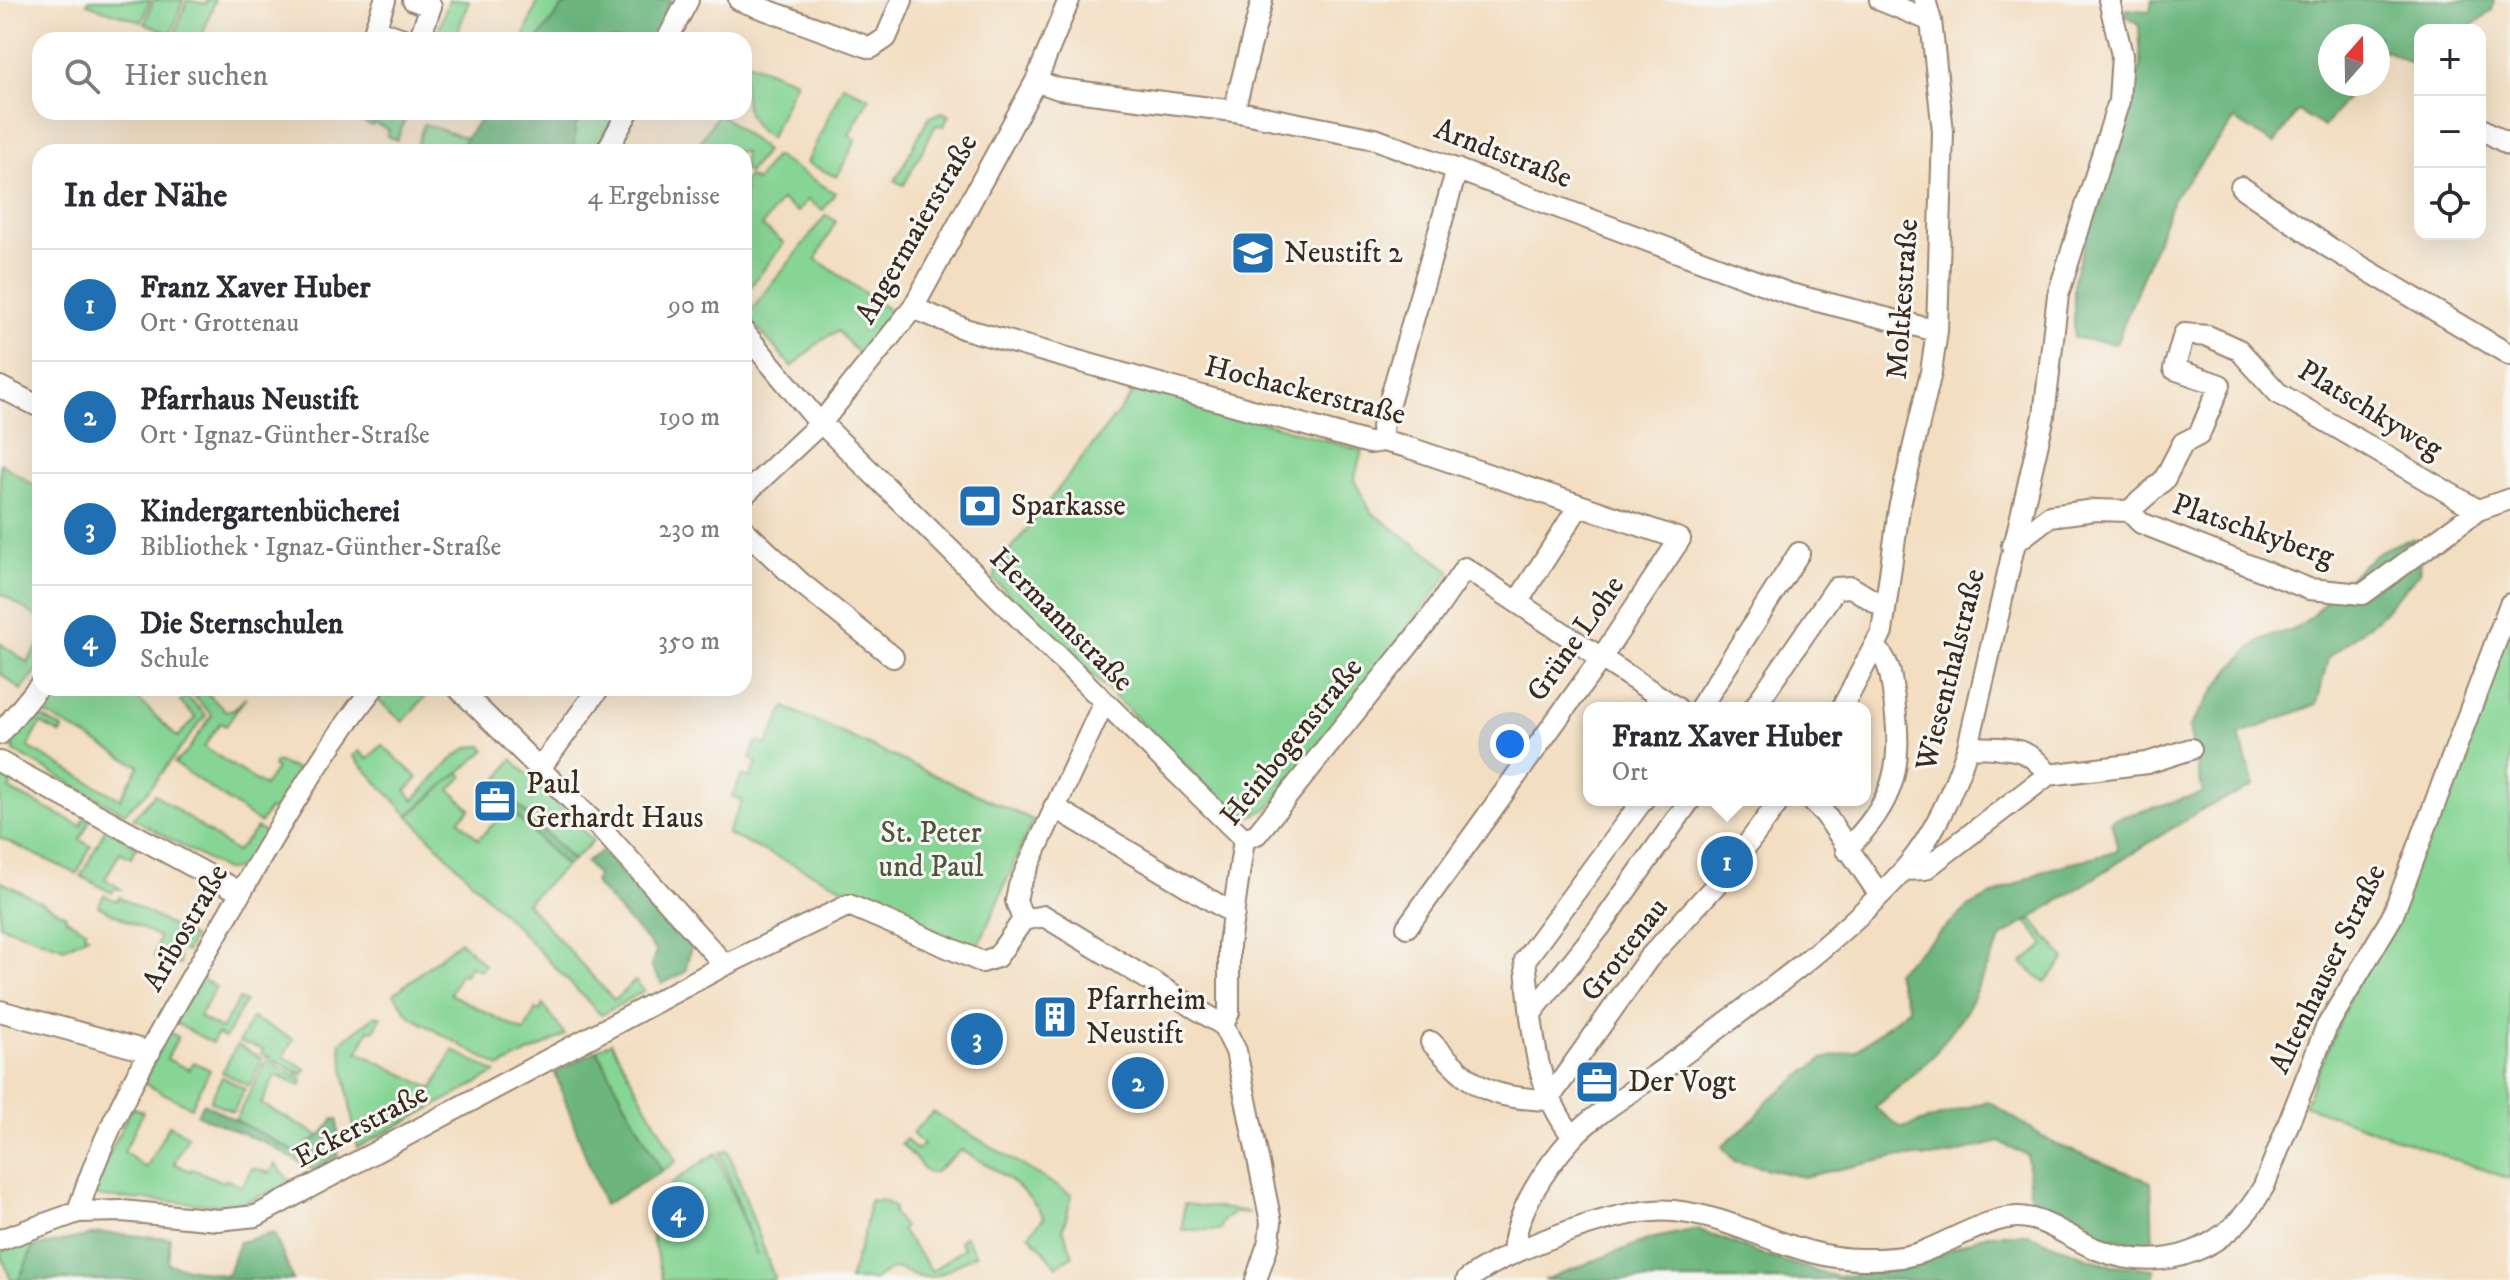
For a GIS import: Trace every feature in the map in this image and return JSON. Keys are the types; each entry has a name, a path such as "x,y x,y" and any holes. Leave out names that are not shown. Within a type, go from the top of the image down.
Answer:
{"street":[{"path":"383,32 375,29 385,0"},
{"path":"413,0 431,6 422,32"},
{"path":"671,32 688,0"},
{"path":"739,0 871,48 886,38 902,0"},
{"name":"Angermaierstraße","path":"752,488 821,423 913,308 1036,81 1069,0"},
{"path":"1234,111 1262,0"},
{"path":"1880,0 1931,21"},
{"name":"Moltkestraße","path":"1845,702 1876,648 1901,497 1931,372 1937,331 1943,132 1931,21 1925,0"},
{"name":"Wiesenthalstraße","path":"1513,1254 1515,1230 1522,1214 1573,1137 1745,1010 1812,956 1904,870 1932,831 1953,791 1968,747 2044,416 2058,295 2119,101 2123,63 2112,9"},
{"name":"Arndtstraße","path":"1036,81 1059,89 1234,111 1375,139 1790,294 1937,331"},
{"path":"610,144 624,120"},
{"path":"2486,131 2510,145"},
{"path":"1383,441 1382,427 1457,169"},
{"path":"2241,187 2311,235 2510,355"},
{"name":"Hochackerstraße","path":"913,308 965,329 1051,354 1369,443 1383,441 1680,539"},
{"name":"Platschkyweg","path":"2174,369 2184,334 2208,336 2239,350 2278,393 2478,510"},
{"name":"Hermannstraße","path":"752,343 821,423 1103,704 1244,839"},
{"name":"Platschkyberg","path":"2012,545 2050,516 2095,510 2129,511 2164,480 2183,443 2199,435 2220,385 2174,369"},
{"path":"0,387 32,403"},
{"path":"2478,510 2510,499"},
{"path":"1579,506 1518,601 1668,702"},
{"name":"Platschkyberg","path":"2129,511 2141,523 2309,589 2363,594 2478,510"},
{"path":"752,537 803,584 893,657"},
{"name":"Grüne Lohe","path":"1407,927 1602,657 1680,539"},
{"path":"1704,702 1799,553"},
{"name":"Heinbogenstraße","path":"1223,1025 1229,1012 1229,944 1244,839 1257,834 1429,620 1465,568 1518,601"},
{"path":"1758,702 1836,588 1851,587 1885,608"},
{"name":"Altenhauser Straße","path":"1513,1254 1610,1219 1654,1211 1705,1217 1794,1249 1841,1259 1913,1255 2013,1217 2031,1219 2095,1248 2124,1257 2161,1261 2205,1249 2250,1209 2268,1178 2309,1064 2392,917 2510,604"},
{"path":"1846,850 1872,825 1892,789 1899,760 1889,662 1876,648"},
{"path":"0,734 32,695"},
{"name":"Aribostraße","path":"78,1212 150,1052 240,892 326,753 367,696"},
{"path":"466,696 541,767 725,965"},
{"path":"541,767 593,696"},
{"path":"1103,704 1019,886 1016,901 1023,920 1035,915 1057,922 1223,1025 1236,1051 1271,1222 1269,1241 1256,1280"},
{"path":"1968,747 2027,752 2037,757 2048,775"},
{"path":"1904,870 1925,869 2048,775 2147,763 2191,749"},
{"path":"0,762 240,892"},
{"name":"Grottenau","path":"1573,1137 1548,1100 1549,1087 1533,1052 1532,1012 1525,960 1639,806"},
{"name":"Grottenau","path":"1532,1012 1600,927 1686,806"},
{"name":"Grottenau","path":"1548,1100 1648,959 1725,875 1776,806"},
{"path":"1817,806 1879,894"},
{"path":"1054,807 1234,914"},
{"name":"Eckerstraße","path":"0,1240 78,1212 122,1211 218,1220 256,1216 725,965 849,905 982,962 997,957 1023,920"},
{"path":"0,1011 150,1052"},
{"path":"1431,1042 1468,1080 1488,1093 1506,1099 1548,1100"},
{"path":"1467,1280 1513,1254"}],"green space":[{"path":"89,0 150,0 142,22 87,4"},
{"path":"153,0 183,0 172,32 145,24"},
{"path":"187,0 206,4 207,0 215,0 204,32 176,32"},
{"path":"449,0 469,0 458,32 438,32"},
{"path":"538,0 671,0 657,32 526,32"},
{"path":"579,0 671,0 657,32 543,32 563,6"},
{"path":"2152,0 2494,0 2492,11 2474,24 2414,24 2414,65 2390,53 2390,24 2318,24 2318,96 2348,96 2324,127 2298,111 2274,144 2235,120 2174,197 2116,344 2074,338 2074,277 2141,66 2139,26 2126,15 2127,9 2150,11"},
{"path":"752,64 796,81 770,138 753,123"},
{"path":"843,85 869,98 849,135 856,140 837,177 807,163"},
{"path":"942,112 949,115 944,126 936,125 904,185 895,181 929,117"},
{"path":"359,120 405,120 397,140 387,136 389,130 374,123 372,126"},
{"path":"479,120 616,120 600,144 417,144 424,124 466,138"},
{"path":"479,120 579,120 575,127 574,144 462,144"},
{"path":"714,120 728,120 766,151 752,168 752,144 698,144"},
{"path":"775,156 835,193 823,210 807,200 798,212 781,200 762,226 784,243 752,285 752,179 756,181"},
{"path":"826,215 836,221 816,259 890,311 859,355 838,331 820,341 792,367 752,322 752,310"},
{"path":"1139,386 1362,451 1354,480 1371,512 1451,571 1269,808 1255,815 1247,816 1233,811 994,580 997,567"},
{"path":"0,463 32,484 32,614 0,593"},
{"path":"2419,539 2420,572 2378,618 2328,658 2317,704 2239,735 2254,786 2199,811 2002,937 1966,1011 1933,1056 1875,1108 1902,1128 1988,1101 2053,1143 2151,1182 2153,1245 2094,1236 2031,1206 2027,1155 2000,1142 1940,1157 1896,1157 1803,1177 1734,1161 1722,1146 1756,1117 1766,1102 1823,1059 1856,1051 1909,1008 1895,972 1971,905 2046,870 2118,850 2111,820 2203,793 2189,728 2229,671 2258,642 2303,624 2370,559 2402,542"},
{"path":"2510,622 2510,1179 2304,1105"},
{"path":"0,643 27,662 32,655 32,677 21,690 0,673"},
{"path":"48,696 58,700 61,696 135,696 177,737 196,718 180,702 186,696 206,715 146,793 124,813 14,751 12,741 34,713 63,729 61,734 41,723 28,747 120,799 139,766 37,709"},
{"path":"194,696 210,696 226,711 235,709 246,697 226,726 220,723 204,747 264,786 276,769 273,766 276,762 299,770 273,811 269,809 260,823 174,763 185,754 212,715"},
{"path":"381,696 426,696 403,722 378,700"},
{"name":"St. Peter und Paul","path":"785,707 1033,820 977,949 727,834 742,801 732,796 742,775 750,778 757,763 750,759 756,742 767,745"},
{"path":"382,745 418,778 406,791 414,800 451,760 469,747 482,746 486,750 408,815 353,756 359,751 368,759"},
{"path":"512,759 593,841 573,860 496,783"},
{"path":"459,772 463,776 450,790 470,809 459,820 478,839 509,809 566,866 526,903 614,1000 635,981 644,991 601,1015 409,816"},
{"path":"0,774 11,778 10,790 81,826 85,817 90,820 80,840 91,846 77,874 0,838"},
{"path":"155,794 236,852 257,828 265,833 244,863 232,870 225,870 133,818"},
{"path":"515,803 573,860 566,866 509,809"},
{"path":"106,828 137,847 131,858 120,852 105,879 121,889 114,889 112,893 81,876"},
{"path":"602,851 691,947 685,972 662,984 651,966 656,951 594,883 597,875 585,862"},
{"path":"0,881 66,915 65,918 86,930 84,935 88,936 64,948 0,925"},
{"path":"104,895 117,901 119,897 193,938 186,952 171,944 166,953 177,960 179,957 180,965 154,957 159,937 98,906"},
{"path":"2031,918 2065,959 2045,983 2022,963 2045,945 2026,921"},
{"path":"460,941 485,965 480,970 470,965 465,975 460,973 450,994 524,1032 536,1009 540,1011 543,1004 565,1035 500,1067 411,1017 394,994"},
{"path":"198,977 216,987 199,1017 221,1029 239,999 245,1002 225,1038 217,1034 212,1043 172,1021"},
{"path":"376,1015 381,1017 374,1031 369,1029 358,1052 433,1089 453,1050 496,1073 357,1148 340,1043"},
{"path":"252,1018 293,1039 284,1057 306,1069 302,1075 261,1053 263,1049 239,1042"},
{"path":"167,1031 178,1037 167,1059 189,1070 194,1062 210,1070 191,1107 143,1083"},
{"path":"611,1042 677,1161 662,1171 597,1050"},
{"path":"237,1045 263,1059 249,1086 222,1072"},
{"path":"597,1050 662,1171 604,1205 555,1073"},
{"path":"267,1060 303,1080 300,1086 276,1074 261,1104 320,1136 296,1152 235,1120"},
{"path":"222,1077 245,1089 233,1112 210,1101"},
{"path":"203,1103 295,1152 320,1136 334,1119 338,1119 338,1156 313,1170 266,1143 197,1115"},
{"path":"131,1107 143,1112 124,1152 146,1168 169,1125 188,1136 174,1163 190,1171 192,1169 224,1182 227,1179 242,1187 252,1168 270,1173 275,1164 292,1183 236,1206 101,1197 92,1193"},
{"path":"933,1112 1072,1195 1063,1229 1073,1255 1057,1266 1029,1234 1044,1218 1037,1207 1008,1179 961,1150 934,1173 928,1173 901,1143 906,1139 916,1150 923,1145 912,1133"},
{"path":"728,1150 775,1280 663,1280 647,1217 673,1182 716,1153 757,1256 720,1153"},
{"path":"870,1200 885,1201 894,1208 893,1213 904,1227 901,1230 932,1271 964,1248 959,1241 965,1236 976,1255 931,1277 892,1269 875,1280 849,1280 864,1234"},
{"path":"1184,1204 1251,1214 1233,1213 1223,1221 1220,1230 1182,1230"},
{"path":"1697,1229 1769,1257 1838,1277 1907,1268 1987,1234 2028,1234 2105,1264 2154,1269 2154,1280 1544,1280 1650,1239"},
{"path":"101,1233 170,1238 168,1264 227,1276 239,1242 274,1233 293,1280 19,1280 33,1247"},
{"path":"30,1240 33,1247 19,1280 11,1280 0,1252"}],"place":[{"name":"Neustift 2","path":"1253,253"},
{"name":"Sparkasse","path":"980,506"},
{"name":"Paul Gerhardt Haus","path":"495,801"},
{"name":"Franz Xaver Huber","path":"1727,862"},
{"name":"Pfarrheim Neustift","path":"1055,1017"},
{"name":"Kindergartenbücherei","path":"977,1039"},
{"name":"Der Vogt","path":"1597,1082"},
{"name":"Pfarrhaus Neustift","path":"1138,1083"},
{"name":"Die Sternschulen","path":"678,1212"}]}
